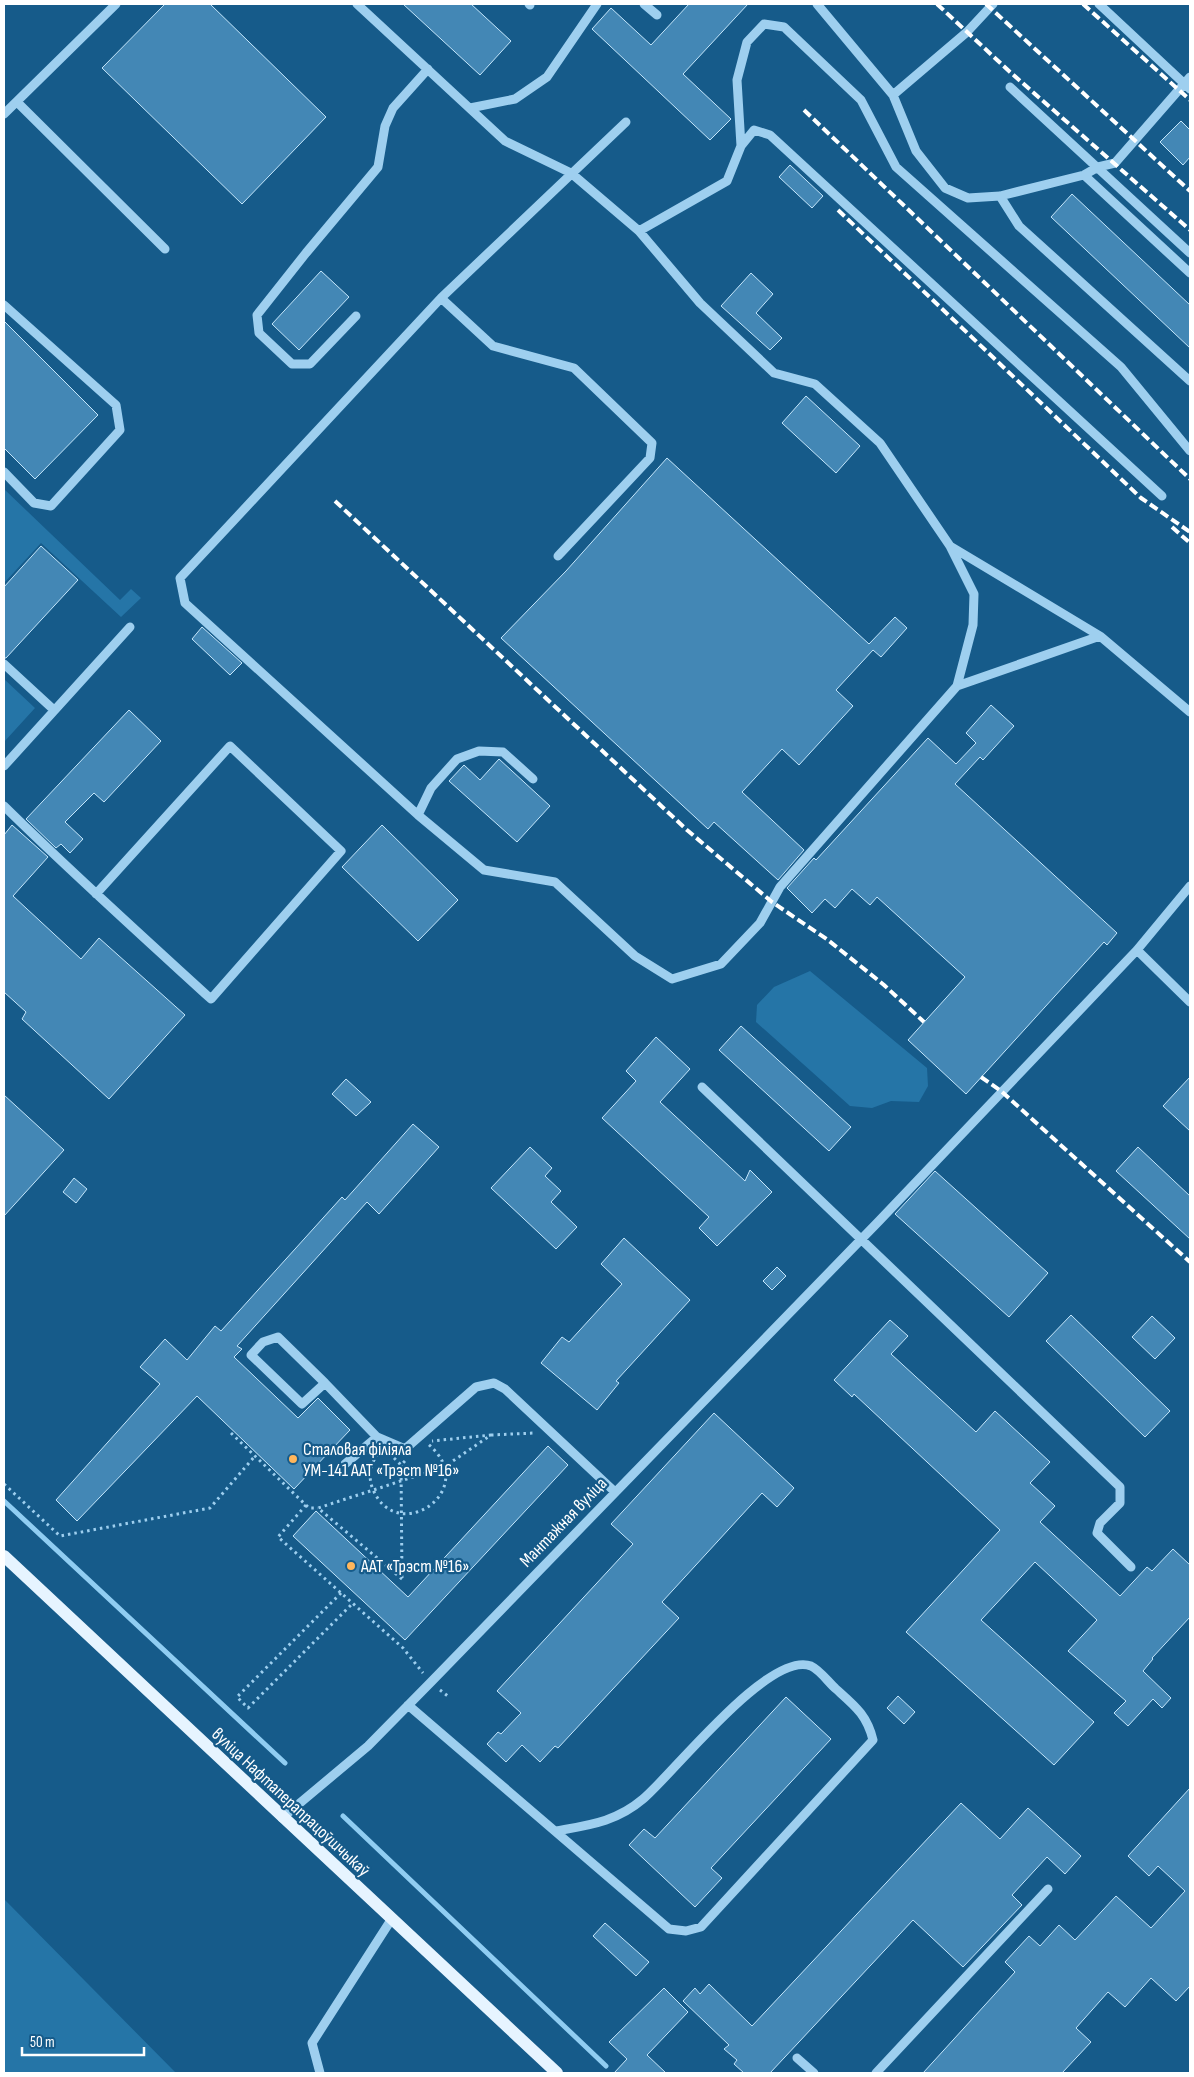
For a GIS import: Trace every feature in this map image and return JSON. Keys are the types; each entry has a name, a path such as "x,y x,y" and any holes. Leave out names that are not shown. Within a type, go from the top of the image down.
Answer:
{"main road":[{"name":"вуліца Нафтаперапрацоўшчыкаў","path":"4,1556 391,1920 557,2073"}],"street":[{"path":"4,114 116,4"},
{"path":"357,4 505,141 571,173 639,231 700,304 774,373 815,384 880,443 950,546 974,594 973,625 958,686 780,887 760,923 721,964 672,979 635,956 555,882 484,870 418,815 185,603 180,578 442,298 571,173 626,122"},
{"path":"470,108 515,99 547,77 597,4"},
{"path":"644,4 657,15"},
{"path":"817,4 893,95 916,151 945,188 968,198 1000,196 1084,175 1098,167 1115,163 1188,84 1099,4"},
{"path":"893,95 967,32 993,4"},
{"path":"741,146 737,80 747,42 764,24 784,27 861,100 896,167 1122,368 1190,451"},
{"path":"356,316 310,364 292,364 259,333 257,315 378,167 384,126 393,108 428,70"},
{"path":"1010,87 1190,253"},
{"path":"17,102 165,249"},
{"path":"639,231 727,181 741,146 754,130 770,135 1162,496"},
{"path":"1084,175 1190,274"},
{"path":"1000,196 1019,226 1190,381"},
{"path":"442,298 493,346 574,368 652,443 650,458 558,556"},
{"path":"4,305 116,404 120,430 51,506 34,503 4,472"},
{"path":"950,546 1100,636 1190,712"},
{"path":"4,766 130,627"},
{"path":"958,686 1100,636"},
{"path":"4,664 54,710"},
{"path":"4,806 96,894 211,999 341,851 230,746 96,894"},
{"path":"418,815 431,788 458,758 479,750 503,752 533,779"},
{"name":"Мантажная вуліца","path":"282,1818 368,1746 431,1682 860,1240 1137,950 1190,886"},
{"path":"1137,950 1190,1002"},
{"path":"702,1087 1120,1488 1120,1503 1100,1523 1097,1533 1131,1567"},
{"path":"325,1383 302,1404 251,1356 263,1342 278,1337 325,1383 377,1437 405,1449 476,1387 494,1383 505,1389 615,1492"},
{"path":"345,1464 377,1437"},
{"path":"408,1705 669,1929 686,1931 700,1927 872,1740 869,1722 856,1707 811,1666 795,1666 771,1678 719,1718 643,1799 610,1821 556,1831"},
{"path":"876,2073 1048,1888"},
{"path":"320,2073 312,2043 391,1920"},
{"path":"797,2058 814,2073"}],"path":[{"path":"383,1447 373,1463 371,1483 375,1495 384,1505 402,1513 421,1512 432,1505 440,1496 445,1484 444,1467 437,1451 425,1442 491,1435 551,1432"},
{"path":"230,1433 309,1508 318,1508 444,1467 491,1435"},
{"path":"318,1508 402,1579 401,1465 389,1453"},
{"path":"4,1484 60,1536 210,1508 255,1456"},
{"path":"401,1465 407,1460"},
{"path":"306,1504 278,1537 404,1648 431,1682 449,1697"},
{"path":"341,1593 237,1697 248,1708 353,1603"}],"shaded area":[{"path":"4,489 120,600 131,589 141,598 121,617 41,543 4,583"},
{"path":"4,679 35,708 4,742"},
{"path":"810,971 927,1068 928,1086 919,1102 891,1101 872,1108 850,1106 756,1022 757,1005 774,987"},
{"path":"4,1899 176,2073 4,2073"}],"building":[{"path":"165,4 210,4 326,117 242,204 102,68"},
{"path":"403,4 471,4 511,41 480,75"},
{"path":"689,4 748,4 683,74 731,119 710,140 592,29 611,8 651,45"},
{"path":"1181,121 1190,130 1190,157 1183,165 1160,142"},
{"path":"790,165 823,196 812,208 779,177"},
{"path":"1072,194 1190,305 1190,348 1051,217"},
{"path":"321,271 349,297 299,350 272,324"},
{"path":"751,273 773,294 756,313 782,338 770,350 721,306"},
{"path":"4,321 98,415 35,479 4,448"},
{"path":"806,396 860,446 836,473 782,423"},
{"path":"667,458 869,644 895,617 907,628 881,657 873,650 836,690 853,706 799,765 782,749 742,792 804,850 778,880 714,822 708,829 501,638 566,571"},
{"path":"41,546 78,580 4,658 4,587"},
{"path":"202,627 242,663 230,675 192,639"},
{"path":"991,705 1014,726 983,760 980,757 955,784 1117,933 1107,945 1104,942 966,1094 908,1040 965,977 877,897 870,905 852,889 835,908 825,899 812,913 787,888 814,858 816,860 928,738 956,764 976,743 966,733"},
{"path":"129,710 161,741 104,802 94,793 65,822 83,839 70,853 61,844 56,848 26,819"},
{"path":"499,759 550,806 517,842 449,781 464,765 480,780"},
{"path":"12,825 48,857 13,896 81,959 99,938 185,1015 109,1099 22,1019 26,1012 4,992 4,835"},
{"path":"382,825 458,900 418,941 342,867"},
{"path":"741,1026 851,1127 829,1151 719,1050"},
{"path":"656,1037 690,1069 660,1102 745,1181 750,1170 772,1192 717,1246 699,1228 709,1217 602,1118 636,1081 626,1071"},
{"path":"1190,1077 1190,1131 1163,1106"},
{"path":"346,1079 371,1102 356,1116 332,1094"},
{"path":"4,1095 64,1150 4,1216"},
{"path":"413,1124 439,1147 379,1214 367,1202 237,1346 242,1349 234,1357 298,1418 318,1398 350,1430 294,1489 197,1396 77,1521 56,1500 160,1384 140,1367 165,1339 187,1360 215,1326 221,1331 342,1197 345,1200"},
{"path":"530,1147 552,1168 545,1176 561,1191 551,1202 577,1227 556,1249 491,1188"},
{"path":"1138,1147 1190,1196 1190,1239 1116,1171"},
{"path":"935,1171 1048,1273 1009,1317 895,1214"},
{"path":"74,1178 87,1189 76,1203 63,1192"},
{"path":"624,1238 690,1300 616,1381 619,1383 597,1410 541,1363 562,1337 569,1342 622,1284 601,1264"},
{"path":"777,1267 786,1276 772,1290 763,1281"},
{"path":"1071,1315 1170,1411 1145,1437 1046,1341"},
{"path":"1152,1316 1175,1338 1155,1359 1132,1337"},
{"path":"890,1320 908,1336 891,1354 976,1432 995,1411 1050,1462 1030,1483 1055,1506 1040,1522 1120,1596 1147,1567 1152,1571 1173,1549 1190,1565 1190,1617 1152,1658 1143,1671 1171,1698 1162,1708 1153,1699 1128,1726 1114,1713 1126,1701 1068,1651 1097,1620 1035,1562 981,1620 1094,1722 1054,1765 906,1632 1000,1530 854,1394 852,1397 834,1380"},
{"path":"714,1413 794,1488 777,1507 762,1493 662,1602 679,1618 558,1748 555,1746 540,1762 522,1745 506,1762 487,1744 498,1732 501,1734 521,1713 497,1691 633,1544 611,1524"},
{"name":"ААТ «Трэст №16»","path":"548,1446 568,1465 405,1640 293,1536 316,1511 408,1597"},
{"path":"898,1696 915,1712 904,1724 887,1708"},
{"path":"786,1697 831,1739 711,1868 722,1878 695,1907 629,1845 644,1829 655,1838"},
{"path":"1190,1788 1190,1986 1176,2001 1151,1978 1125,2007 1108,1992 1076,2028 1091,2042 1062,2073 923,2073 1015,1972 1005,1962 1029,1936 1040,1946 1059,1925 1075,1940 1116,1896 1151,1928 1185,1891 1158,1866 1149,1876 1128,1856"},
{"path":"961,1803 1000,1839 1028,1808 1081,1856 1065,1874 1047,1857 1012,1895 1022,1905 963,1967 913,1920 770,2073 744,2073 734,2064 737,2060 724,2049 729,2045 683,2001 695,1988 700,1994 709,1984 752,2026"},
{"path":"605,1923 649,1962 636,1976 593,1936"},
{"path":"664,1988 688,2012 647,2055 666,2073 614,2073 627,2059 609,2042"}],"waterway":[{"path":"4,1501 285,1763"},
{"path":"343,1816 606,2066"}],"railway":[{"path":"937,4 1010,72 1190,230"},
{"path":"986,4 1190,191"},
{"path":"1083,4 1190,100"},
{"path":"804,110 1190,479"},
{"path":"838,210 1141,498 1190,532"},
{"path":"335,501 687,830 772,902 828,940 884,985 924,1022"},
{"path":"1172,527 1190,543"},
{"path":"981,1077 1001,1091 1190,1262"}],"place":[{"name":"Сталовая філіяла УМ-141 ААТ «Трэст №16»","path":"293,1459"},
{"name":"ААТ «Трэст №16»","path":"351,1566"}]}
